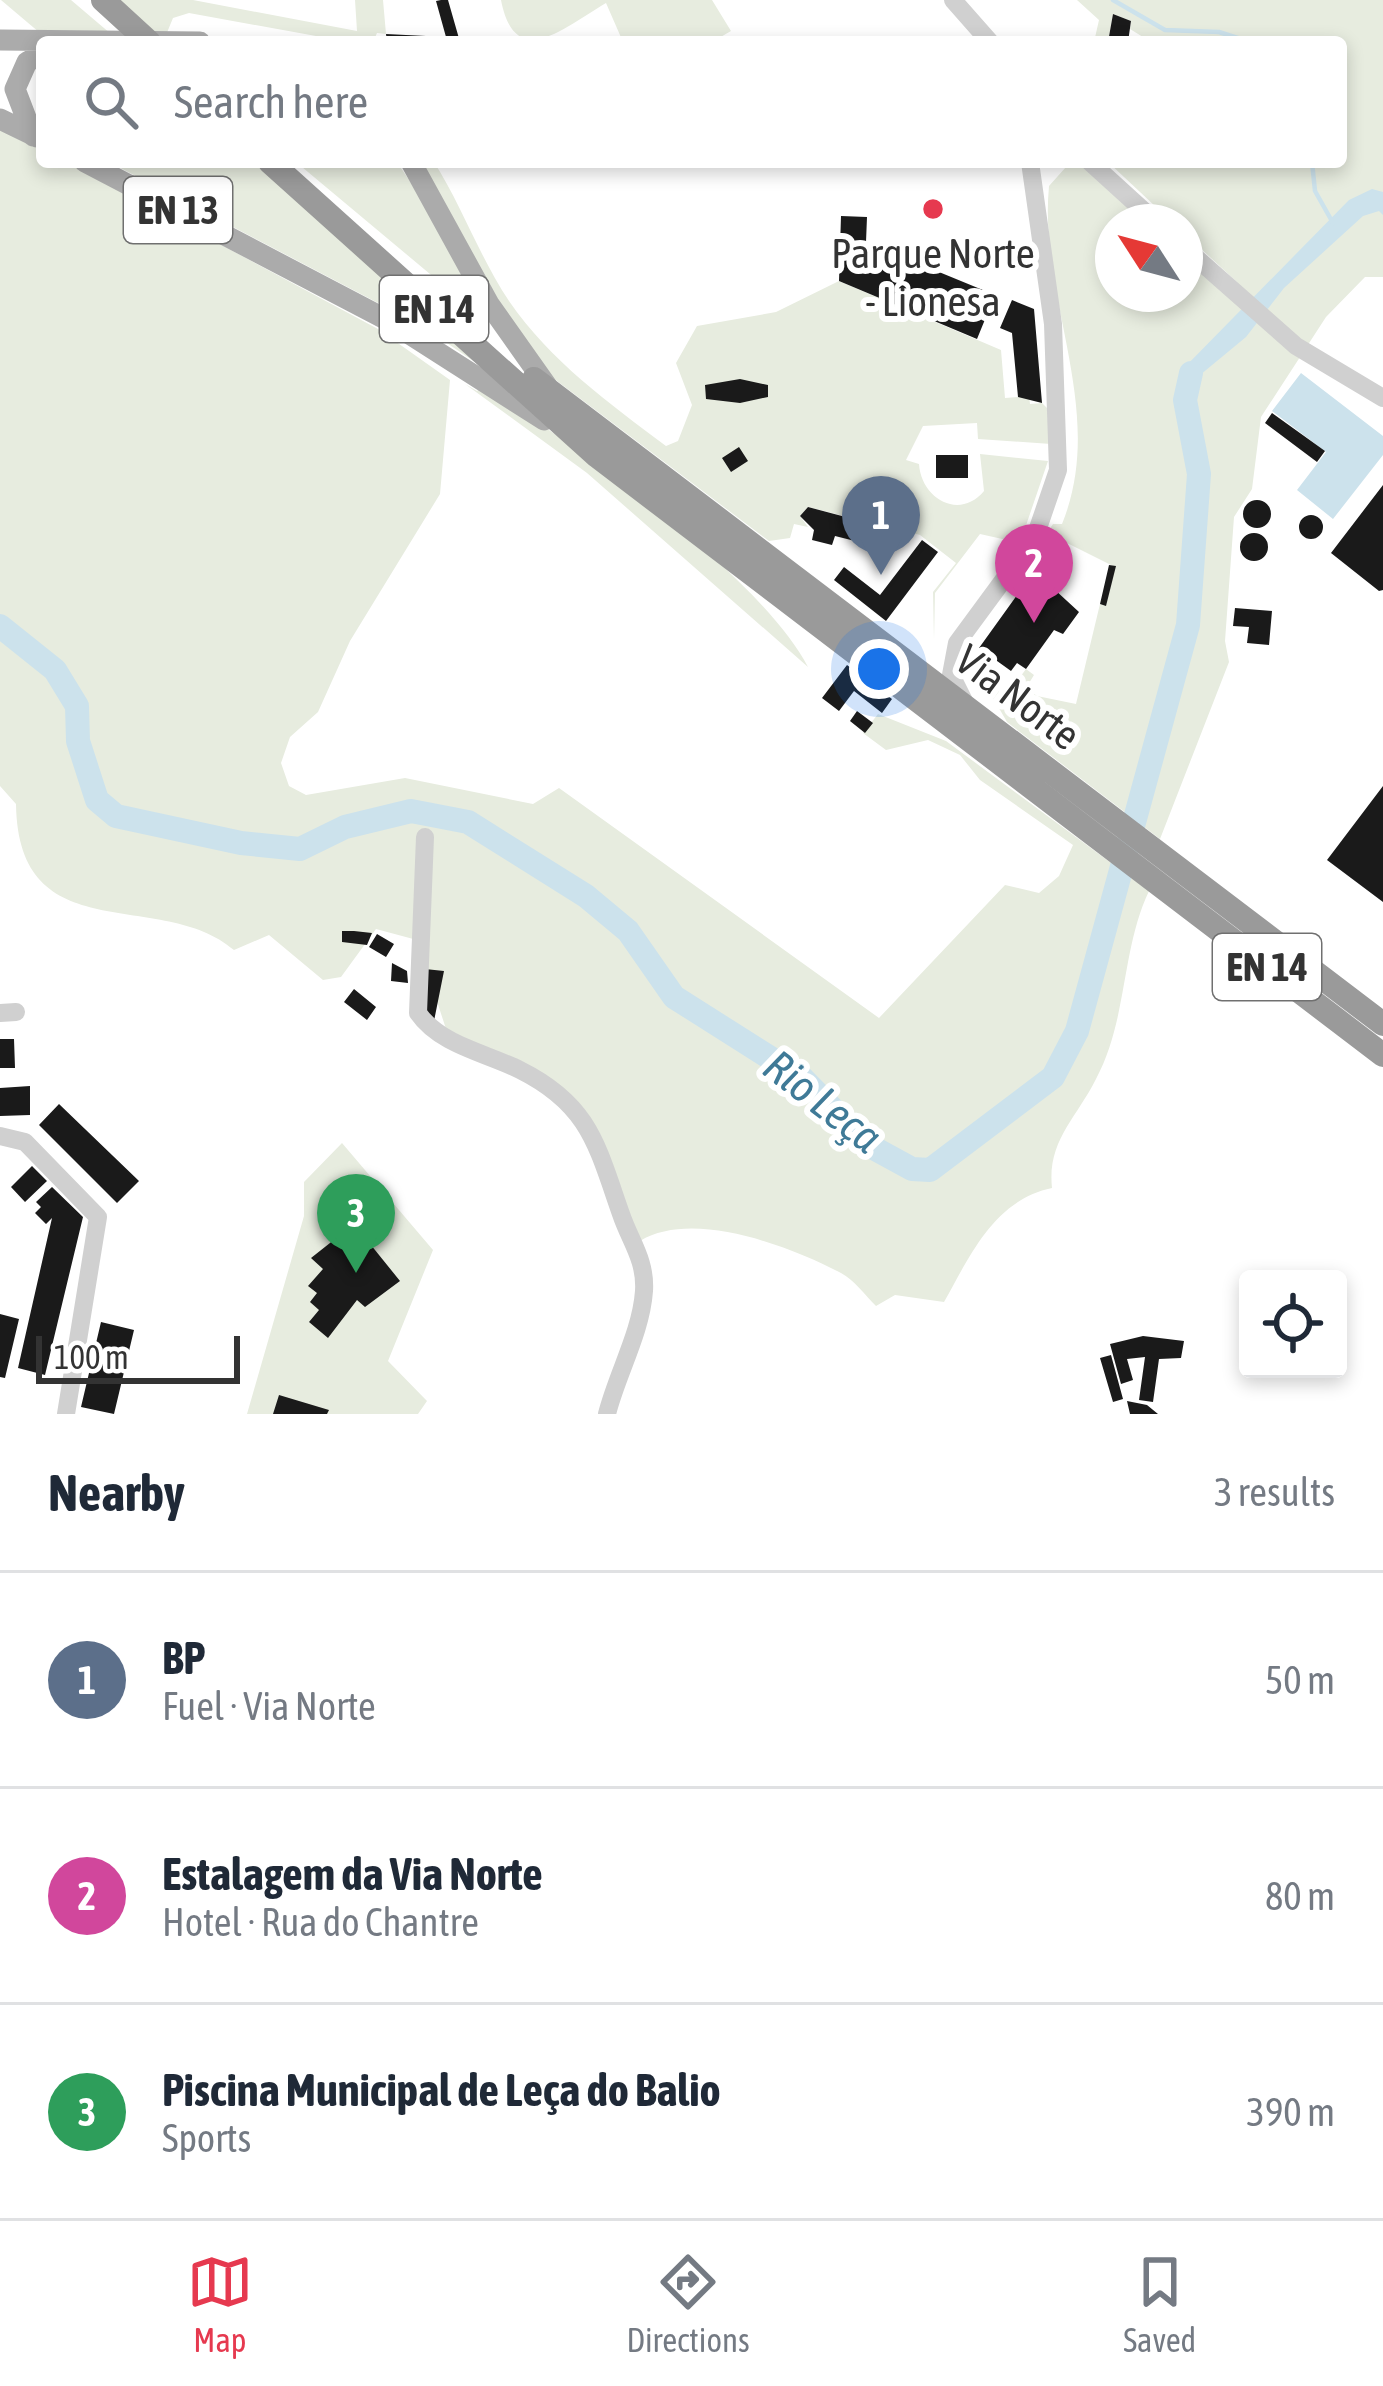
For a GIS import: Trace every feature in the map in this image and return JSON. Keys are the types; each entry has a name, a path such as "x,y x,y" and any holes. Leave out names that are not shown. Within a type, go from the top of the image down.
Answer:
{"highway":[{"path":"90,0 136,36"},
{"path":"103,0 137,36"},
{"name":"EN 14","path":"277,168 597,456"},
{"name":"EN 14","path":"289,168 493,347 549,389"},
{"name":"Via Norte","path":"549,389 1383,1024"},
{"name":"Via Norte","path":"597,456 1383,1054"}],"main road":[{"path":"0,40 36,41"},
{"path":"36,57 28,62 15,89 36,134"},
{"path":"0,118 36,137"},
{"name":"EN 13","path":"97,168 389,320 597,456"},
{"path":"414,168 497,317 549,389"}],"street":[{"path":"952,0 985,36"},
{"path":"967,707 951,674 957,643 1035,537 1058,470 1053,324 1039,168"},
{"path":"1097,168 1136,204"},
{"path":"1203,264 1272,326 1383,398"},
{"path":"425,837 418,1012 442,1036 524,1072 579,1112 602,1148 622,1217 643,1260 644,1293 607,1414"},
{"path":"0,1136 25,1142 98,1216 66,1414"}],"shaded area":[{"path":"1,0 71,0 111,34 40,33"},
{"path":"116,0 193,0 357,31 355,0 383,0 386,34 316,36 189,13 173,18 166,35 159,35"},
{"path":"501,0 712,0 731,31 722,36 620,36 606,3 548,36 518,35"},
{"path":"1077,0 1383,0 1383,277 1365,277 1326,317 1261,417 1252,489 1234,517 1225,641 1229,662 1160,839 1007,722 992,696 997,690 1006,696 1026,669 1034,675 1026,688 1037,696 1076,704 1100,604 1106,605 1115,567 1047,533 1053,524 1062,524 1074,482 1078,439 1048,228 1049,186 1065,168 1085,168 1126,204 1095,204 1095,312 1203,312 1203,266 1238,283 1203,251 1203,204 1153,204 1114,168 1347,168 1347,36 1141,36 1130,29 1131,21 1113,14 1109,36 1095,36 1099,20"},
{"path":"0,127 36,146 36,168 78,168 378,329 450,380 440,494 350,641 318,712 290,737 281,763 289,786 306,795 405,778 533,804 559,788 879,1018 1005,885 1039,893 1059,876 1073,845 980,780 960,755 928,740 886,750 863,733 878,714 946,741 1149,891 1133,937 1114,1033 1096,1079 1058,1143 1052,1188 1032,1194 999,1217 974,1249 944,1302 895,1295 876,1306 841,1273 741,1235 686,1229 640,1241 571,1098 447,1032 417,940 376,929 341,977 323,980 269,935 234,950 204,932 67,899 41,881 23,850 16,804 0,786"},
{"path":"120,168 262,168 507,384 422,326"},
{"path":"303,168 401,168 485,320"},
{"path":"421,168 437,168 525,323 582,380 666,446 678,441 692,405 676,363 697,326 776,312 839,281 1001,350 1005,398 1029,396 1030,404 1042,403 1049,410 1051,444 978,439 977,423 923,426 906,460 919,464 926,487 934,495 953,505 974,500 984,491 980,454 1048,461 1020,543 980,534 935,593 934,640 933,592 956,563 920,535 808,507 800,516 808,527 794,524 790,538 769,541 553,378 524,344"},
{"path":"465,384 477,391 483,386 521,411 661,513 749,592 808,667 587,473"},
{"path":"342,1143 433,1250 388,1361 427,1401 418,1414 247,1414 304,1216 304,1182"}],"water":[{"path":"1372,189 1383,192 1383,215 1379,211 1363,216 1284,288 1246,337 1194,380 1196,405 1178,399 1180,372 1349,200"},
{"path":"1301,373 1383,436 1383,455 1333,519 1297,490 1326,452 1272,411"}],"building":[{"path":"448,0 458,36 446,36 436,1"},
{"path":"1113,14 1131,21 1129,36 1109,36"},
{"path":"841,216 867,217 866,242 995,295 977,339 839,281"},
{"path":"1012,300 1034,309 1042,403 1018,397 1012,333 1000,328"},
{"path":"740,379 768,385 768,397 740,403 706,399 705,385"},
{"path":"1272,413 1325,451 1317,462 1265,423"},
{"path":"739,447 748,461 731,472 722,458"},
{"path":"936,455 968,455 968,478 936,478"},
{"path":"1383,485 1383,590 1379,591 1331,553"},
{"path":"1257,500 1267,504 1271,514 1267,524 1257,528 1247,524 1243,514 1247,504"},
{"path":"808,507 872,524 867,544 835,536 832,545 812,540 814,530 800,516"},
{"path":"1311,515 1320,518 1320,536 1311,539 1302,536 1299,527 1302,518"},
{"path":"1254,533 1264,537 1268,547 1264,557 1254,561 1244,557 1240,547 1244,537"},
{"path":"922,540 938,552 886,621 834,580 844,567 880,595"},
{"path":"1109,565 1116,566 1106,606 1100,604"},
{"path":"1033,573 1054,583 1057,575 1054,589 1079,612 1063,634 1054,630 1026,669 1017,663 1011,671 979,648"},
{"path":"1235,608 1272,611 1269,645 1247,643 1249,627 1233,626"},
{"path":"847,665 892,699 882,713 854,691 839,711 822,698"},
{"path":"857,711 873,723 865,733 850,721"},
{"path":"1383,786 1383,902 1327,860"},
{"path":"342,931 372,933 367,945 342,942"},
{"path":"377,934 394,944 386,957 369,947"},
{"path":"392,963 407,971 408,983 391,981"},
{"path":"425,969 444,971 434,1021 421,1013"},
{"path":"354,989 376,1007 367,1020 344,1002"},
{"path":"0,1039 14,1039 15,1068 0,1068"},
{"path":"30,1086 30,1115 0,1116 0,1088"},
{"path":"59,1104 139,1181 117,1203 39,1125"},
{"path":"32,1166 47,1181 25,1202 11,1187"},
{"path":"52,1187 83,1217 45,1375 18,1368 52,1218 46,1224 35,1213 41,1207 36,1202"},
{"path":"354,1224 400,1281 365,1307 357,1300 328,1338 309,1322 319,1310 310,1302 317,1293 308,1286 323,1269 311,1258"},
{"path":"0,1314 19,1319 5,1378 0,1377"},
{"path":"101,1322 134,1330 114,1414 81,1407"},
{"path":"1143,1336 1184,1341 1181,1358 1159,1359 1153,1402 1139,1400 1145,1357 1127,1359 1133,1380 1121,1384 1110,1344"},
{"path":"1111,1355 1123,1399 1113,1402 1100,1358"},
{"path":"279,1395 329,1410 327,1414 273,1414"},
{"path":"1127,1401 1147,1405 1158,1414 1130,1414"}],"waterway":[{"path":"1113,0 1165,30 1231,36"},
{"path":"1313,168 1315,191 1333,223"},
{"name":"Rio Leça","path":"0,626 55,670 77,706 78,741 97,800 116,816 241,843 300,849 345,827 411,811 468,822 586,896 628,931 674,997 802,1078 868,1145 912,1169 930,1170 1053,1077 1077,1031 1188,625 1199,474 1185,400 1191,373"}],"place":[{"name":"Parque Norte - Lionesa","path":"933,209"},
{"name":"BP","path":"881,575"},
{"name":"Estalagem da Via Norte","path":"1034,623"},
{"name":"Piscina Municipal de Leça do Balio","path":"356,1273"}]}
